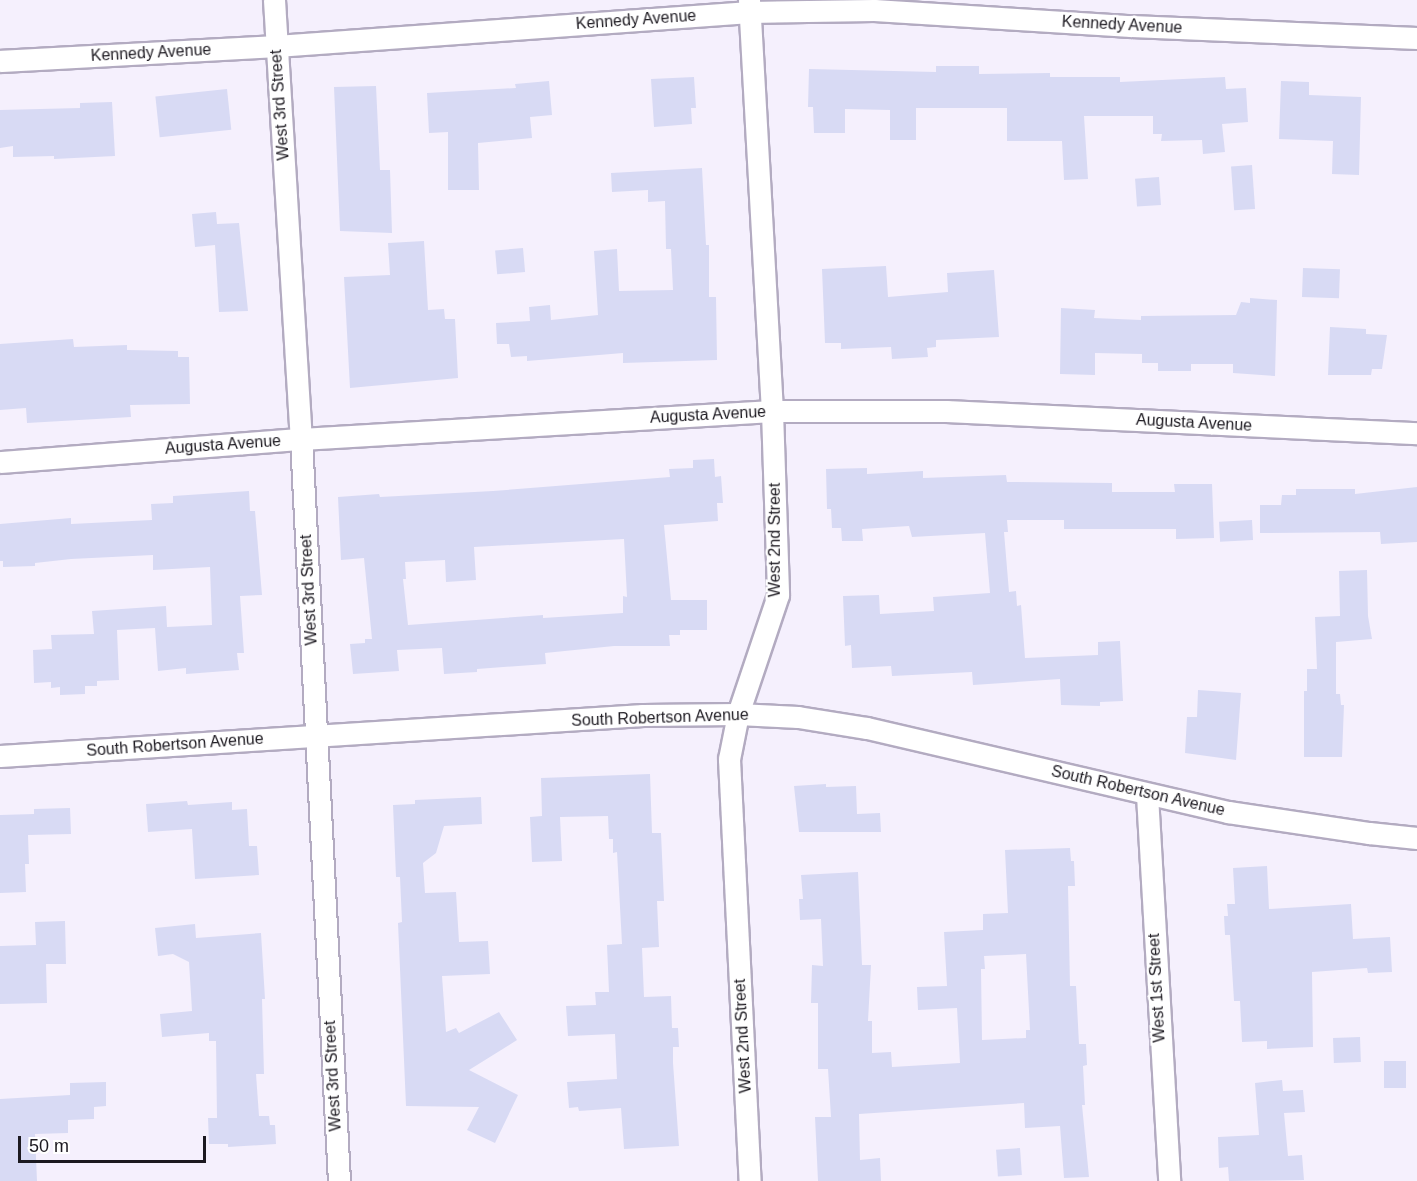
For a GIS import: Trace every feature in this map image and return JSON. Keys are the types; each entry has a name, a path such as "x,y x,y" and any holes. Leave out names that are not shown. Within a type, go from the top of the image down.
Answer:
{"street":[{"name":"West 3rd Street","path":"274,0 301,440 339,1181"},
{"name":"Kennedy Avenue","path":"0,61 276,46 749,6 874,10 1131,27 1417,39"},
{"name":"West 2nd Street","path":"749,6 772,411 778,596 738,714 729,759 750,1181"},
{"name":"Augusta Avenue","path":"0,462 301,440 772,411 946,411 1417,433"},
{"name":"South Robertson Avenue","path":"0,756 643,715 738,714 798,717 867,728 1228,812 1369,834 1417,838"},
{"name":"West 1st Street","path":"1147,795 1168,1181"}],"building":[{"path":"936,66 979,66 979,74 1050,73 1050,77 1120,77 1120,82 1225,77 1226,89 1246,88 1248,122 1222,124 1225,152 1203,154 1202,140 1161,141 1162,134 1153,134 1153,116 1084,116 1088,179 1064,180 1062,141 1007,141 1007,108 916,108 916,140 890,140 890,110 845,109 845,133 814,133 813,107 808,107 809,69 936,72"},
{"path":"694,77 696,108 691,108 692,124 654,127 651,79"},
{"path":"549,81 552,115 530,117 532,138 478,143 479,190 448,190 448,132 429,133 427,93 516,88 515,84"},
{"path":"1281,81 1309,82 1309,95 1361,97 1359,175 1332,174 1333,141 1279,139"},
{"path":"376,86 380,170 390,170 392,233 340,231 334,87"},
{"path":"227,89 231,130 160,137 155,97"},
{"path":"112,102 115,156 54,159 54,156 13,157 13,146 0,148 0,110 80,108 80,103"},
{"path":"1252,165 1255,209 1234,210 1231,166"},
{"path":"702,168 706,245 709,245 709,297 716,297 717,360 623,363 623,353 527,361 527,356 511,357 509,344 497,344 496,323 530,321 529,307 550,305 551,320 598,315 594,251 617,249 619,291 673,290 671,249 666,249 665,201 648,202 648,190 612,192 611,173"},
{"path":"1159,177 1161,205 1137,207 1135,179"},
{"path":"216,212 217,224 239,223 248,311 219,312 215,245 195,247 192,214"},
{"path":"424,241 428,310 444,309 445,319 455,319 458,378 350,388 344,277 390,275 388,243"},
{"path":"523,248 525,272 497,274 495,250"},
{"path":"886,266 888,297 948,292 947,273 994,270 999,337 936,340 936,347 927,348 928,357 892,359 891,347 841,349 841,343 825,343 822,269"},
{"path":"1303,268 1340,269 1339,298 1302,297"},
{"path":"1250,298 1277,300 1275,376 1233,373 1233,364 1191,364 1191,371 1158,371 1158,363 1142,363 1142,354 1095,353 1095,375 1060,374 1061,308 1095,310 1094,318 1141,320 1141,316 1236,315 1241,302 1250,303"},
{"path":"1330,327 1366,329 1366,334 1387,335 1382,369 1372,369 1371,375 1328,375"},
{"path":"73,339 74,347 127,345 127,350 178,351 178,357 189,357 190,404 130,405 131,417 27,423 26,408 0,410 0,344"},
{"path":"714,459 715,477 721,476 723,503 717,503 718,521 664,525 671,600 707,600 707,630 680,630 680,635 669,635 670,646 614,646 545,653 546,664 477,669 477,672 444,674 442,648 397,650 399,671 353,674 350,644 365,643 365,639 372,639 364,558 341,560 338,497 493,491 670,477 669,469 693,468 693,460","holes":["624,539 627,597 623,596 623,613 543,618 543,615 408,625 403,579 406,579 405,562 445,560 446,582 476,580 474,547"]},
{"path":"867,468 867,474 923,471 923,478 1006,475 1007,482 1112,483 1112,492 1175,492 1174,484 1212,484 1214,538 1176,539 1176,529 1064,529 1064,520 1007,520 1008,532 1004,532 1009,592 1016,591 1017,606 1021,605 1025,658 1098,655 1098,642 1120,641 1123,701 1100,702 1100,706 1061,705 1060,679 973,685 972,672 892,676 891,666 852,668 851,645 845,646 843,596 879,595 880,614 934,611 933,597 990,593 985,533 912,537 909,526 862,529 863,541 842,541 841,528 832,528 831,509 827,509 826,469"},
{"path":"1417,487 1417,542 1381,544 1380,532 1260,533 1260,505 1281,505 1282,495 1296,495 1296,489 1355,489 1355,494"},
{"path":"249,491 250,511 255,511 262,595 240,596 244,653 237,653 239,670 186,674 186,668 158,671 155,628 117,630 119,680 97,681 97,686 85,686 85,694 60,695 60,687 51,688 51,682 34,683 33,650 52,649 51,635 94,634 92,611 166,606 167,627 212,625 210,567 153,570 153,555 71,559 35,563 35,566 3,567 3,561 0,561 0,524 71,518 71,524 152,520 151,504 173,503 173,496"},
{"path":"1252,520 1253,540 1220,542 1219,522"},
{"path":"1367,570 1368,616 1372,639 1336,642 1336,694 1340,694 1341,705 1344,705 1342,757 1304,757 1304,691 1307,691 1307,669 1317,669 1315,617 1340,616 1339,571"},
{"path":"1198,690 1241,693 1236,760 1185,753 1187,717 1197,717"},
{"path":"650,774 652,833 661,833 664,901 657,901 659,947 642,948 644,997 671,996 672,1028 678,1028 679,1047 673,1047 673,1063 679,1146 624,1149 621,1108 579,1111 578,1107 569,1108 567,1082 617,1079 615,1034 568,1036 566,1006 596,1005 595,992 609,992 607,945 622,944 617,852 613,853 613,839 609,839 608,816 560,817 562,861 532,862 530,817 542,816 541,778"},
{"path":"826,784 826,787 856,786 857,814 880,813 881,832 799,832 794,786"},
{"path":"481,797 482,824 444,826 436,853 423,863 425,893 456,892 459,942 488,941 490,974 442,976 446,1032 456,1028 459,1033 499,1012 517,1040 469,1070 518,1095 495,1143 467,1130 479,1107 406,1106 398,923 402,922 400,877 396,877 393,805 415,804 415,800"},
{"path":"187,801 188,805 232,802 232,810 247,809 249,846 257,846 259,875 195,879 192,829 148,832 146,804"},
{"path":"70,808 71,834 28,835 29,864 25,864 26,892 0,893 0,815 34,814 34,809"},
{"path":"1070,848 1071,861 1074,861 1075,886 1068,886 1070,986 1076,986 1079,1044 1086,1044 1087,1065 1083,1066 1085,1105 1082,1105 1089,1177 1064,1178 1060,1126 1025,1128 1024,1103 859,1114 860,1160 880,1158 881,1181 818,1181 815,1117 831,1117 828,1069 818,1069 818,1003 811,1003 812,965 823,966 821,919 800,920 799,899 803,899 801,875 858,872 862,965 871,965 868,1021 872,1021 872,1053 891,1052 892,1067 960,1063 957,1008 918,1010 917,987 947,986 944,932 983,930 983,914 1008,913 1005,850","holes":["1026,954 1030,1030 1026,1030 1026,1038 982,1040 981,969 985,969 984,956"]},
{"path":"1267,866 1269,909 1351,904 1353,939 1390,937 1392,972 1368,973 1367,968 1312,972 1313,1047 1267,1049 1267,1041 1242,1042 1240,1001 1234,1001 1230,935 1225,935 1224,916 1228,916 1227,904 1235,904 1233,868"},
{"path":"65,921 66,964 46,964 47,1003 0,1004 0,946 36,945 35,922"},
{"path":"195,924 196,938 261,933 265,999 262,999 264,1074 256,1074 259,1116 269,1116 270,1125 275,1125 276,1144 228,1147 228,1144 209,1144 208,1118 217,1118 216,1041 209,1041 209,1033 162,1037 160,1014 192,1011 189,962 173,954 158,956 155,928"},
{"path":"1360,1037 1361,1062 1334,1063 1333,1038"},
{"path":"1384,1061 1406,1061 1406,1088 1384,1088"},
{"path":"1282,1080 1283,1091 1303,1090 1305,1112 1284,1113 1288,1156 1302,1155 1304,1180 1229,1181 1228,1167 1219,1168 1218,1137 1259,1135 1255,1083"},
{"path":"106,1082 106,1106 94,1107 94,1119 68,1120 68,1133 35,1134 37,1181 0,1181 0,1099 70,1095 70,1083"},
{"path":"1020,1148 1022,1175 998,1177 996,1150"}]}
